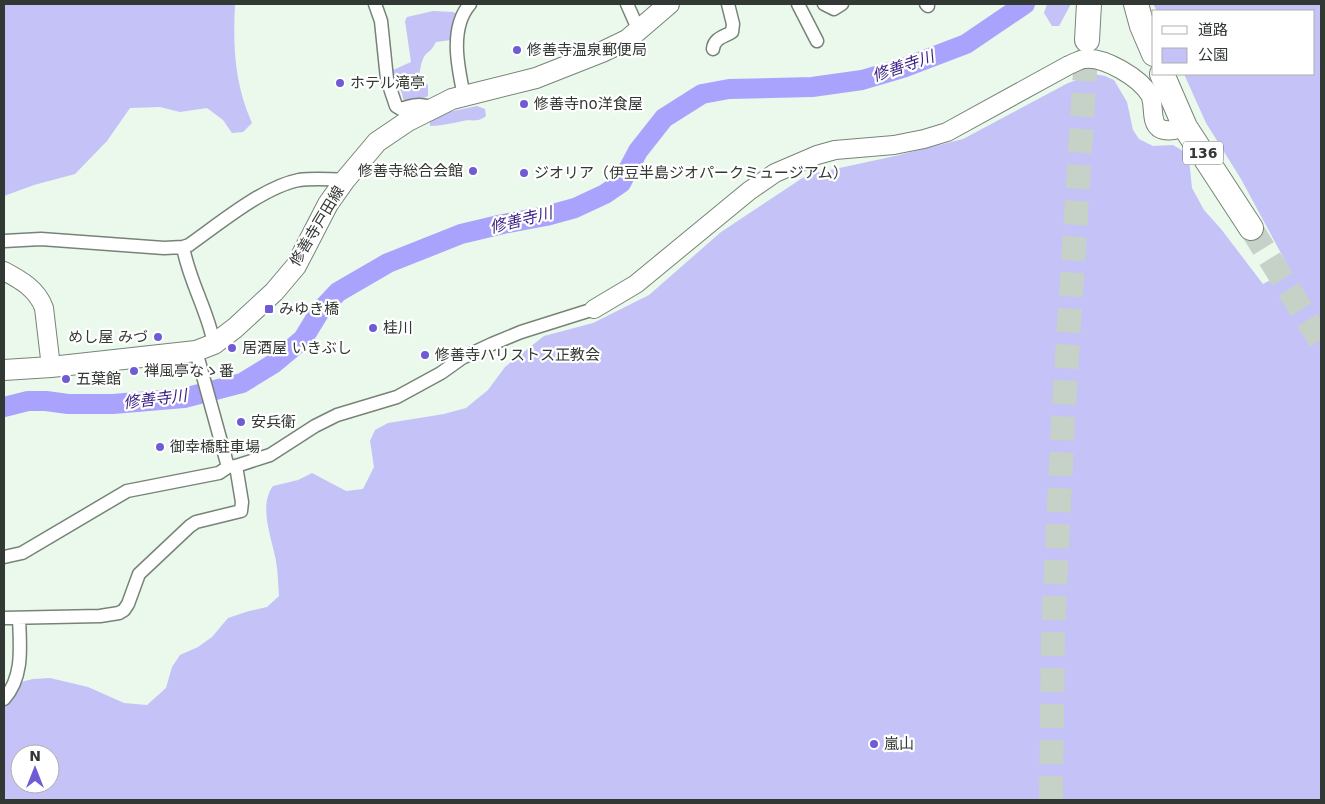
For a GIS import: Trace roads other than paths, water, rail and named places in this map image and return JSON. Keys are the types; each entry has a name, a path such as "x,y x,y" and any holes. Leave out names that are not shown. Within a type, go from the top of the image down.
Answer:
{"highway":[{"path":"1087,40 1089,4"},
{"path":"1136,4 1142,26 1152,49"},
{"name":"136","path":"1162,75 1185,127 1251,228"}],"main road":[{"name":"修善寺戸田線","path":"204,355 255,311 296,266 328,204 345,180 377,142 408,121 452,99 536,78 602,52 627,40 669,4"},
{"path":"4,370 204,355"}],"street":[{"path":"375,4 381,21 387,79 396,106 402,109 420,104 433,108"},
{"path":"464,96 456,49 462,20 470,4"},
{"path":"627,4 639,31"},
{"path":"713,49 717,40 732,32 733,24 728,4"},
{"path":"798,4 817,41"},
{"path":"824,4 834,9 842,4"},
{"path":"4,557 22,553 127,491 219,473 232,466 270,455 336,415 397,397 441,374 462,358 492,344 521,332 594,309 636,284 749,191 775,173 809,158 835,150 894,145 947,132 1069,65 1084,59 1108,63 1138,82 1150,95 1154,122 1159,128 1176,130 1185,127"},
{"path":"4,241 41,239 164,248 183,247 233,213 283,185 298,180 316,178 345,180"},
{"path":"4,618 100,616 119,613 124,610 139,574 190,526 196,522 241,511 242,502 232,466 215,420 204,355 211,328 183,247"},
{"path":"4,272 17,278 36,292 41,299 44,308 51,367"},
{"path":"4,699 16,682 20,661 20,618"}],"waterway":[{"name":"修善寺川","path":"4,407 28,401 68,404 113,404 184,398 242,383 273,364 303,339 320,311 338,292 388,263 461,234 575,208 605,194 621,183 638,151 664,118 702,94 729,89 812,87 862,80 903,68 966,44 1025,4"}],"tunnel":[{"path":"1051,800 1053,632 1063,420 1087,40"},
{"path":"1251,228 1321,342"}],"place":[{"name":"修善寺温泉郵便局","path":"517,50"},
{"name":"ホテル滝亭","path":"340,83"},
{"name":"修善寺no洋食屋","path":"524,104"},
{"name":"修善寺総合会館","path":"473,171"},
{"name":"ジオリア（伊豆半島ジオパークミュージアム）","path":"524,173"},
{"name":"みゆき橋","path":"269,309"},
{"name":"桂川","path":"373,328"},
{"name":"めし屋 みづ","path":"158,337"},
{"name":"居酒屋 いきぶし","path":"232,348"},
{"name":"修善寺ハリストス正教会","path":"425,355"},
{"name":"禅風亭なゝ番","path":"134,371"},
{"name":"五葉館","path":"66,379"},
{"name":"安兵衛","path":"241,422"},
{"name":"御幸橋駐車場","path":"160,447"},
{"name":"嵐山","path":"874,744"}]}
